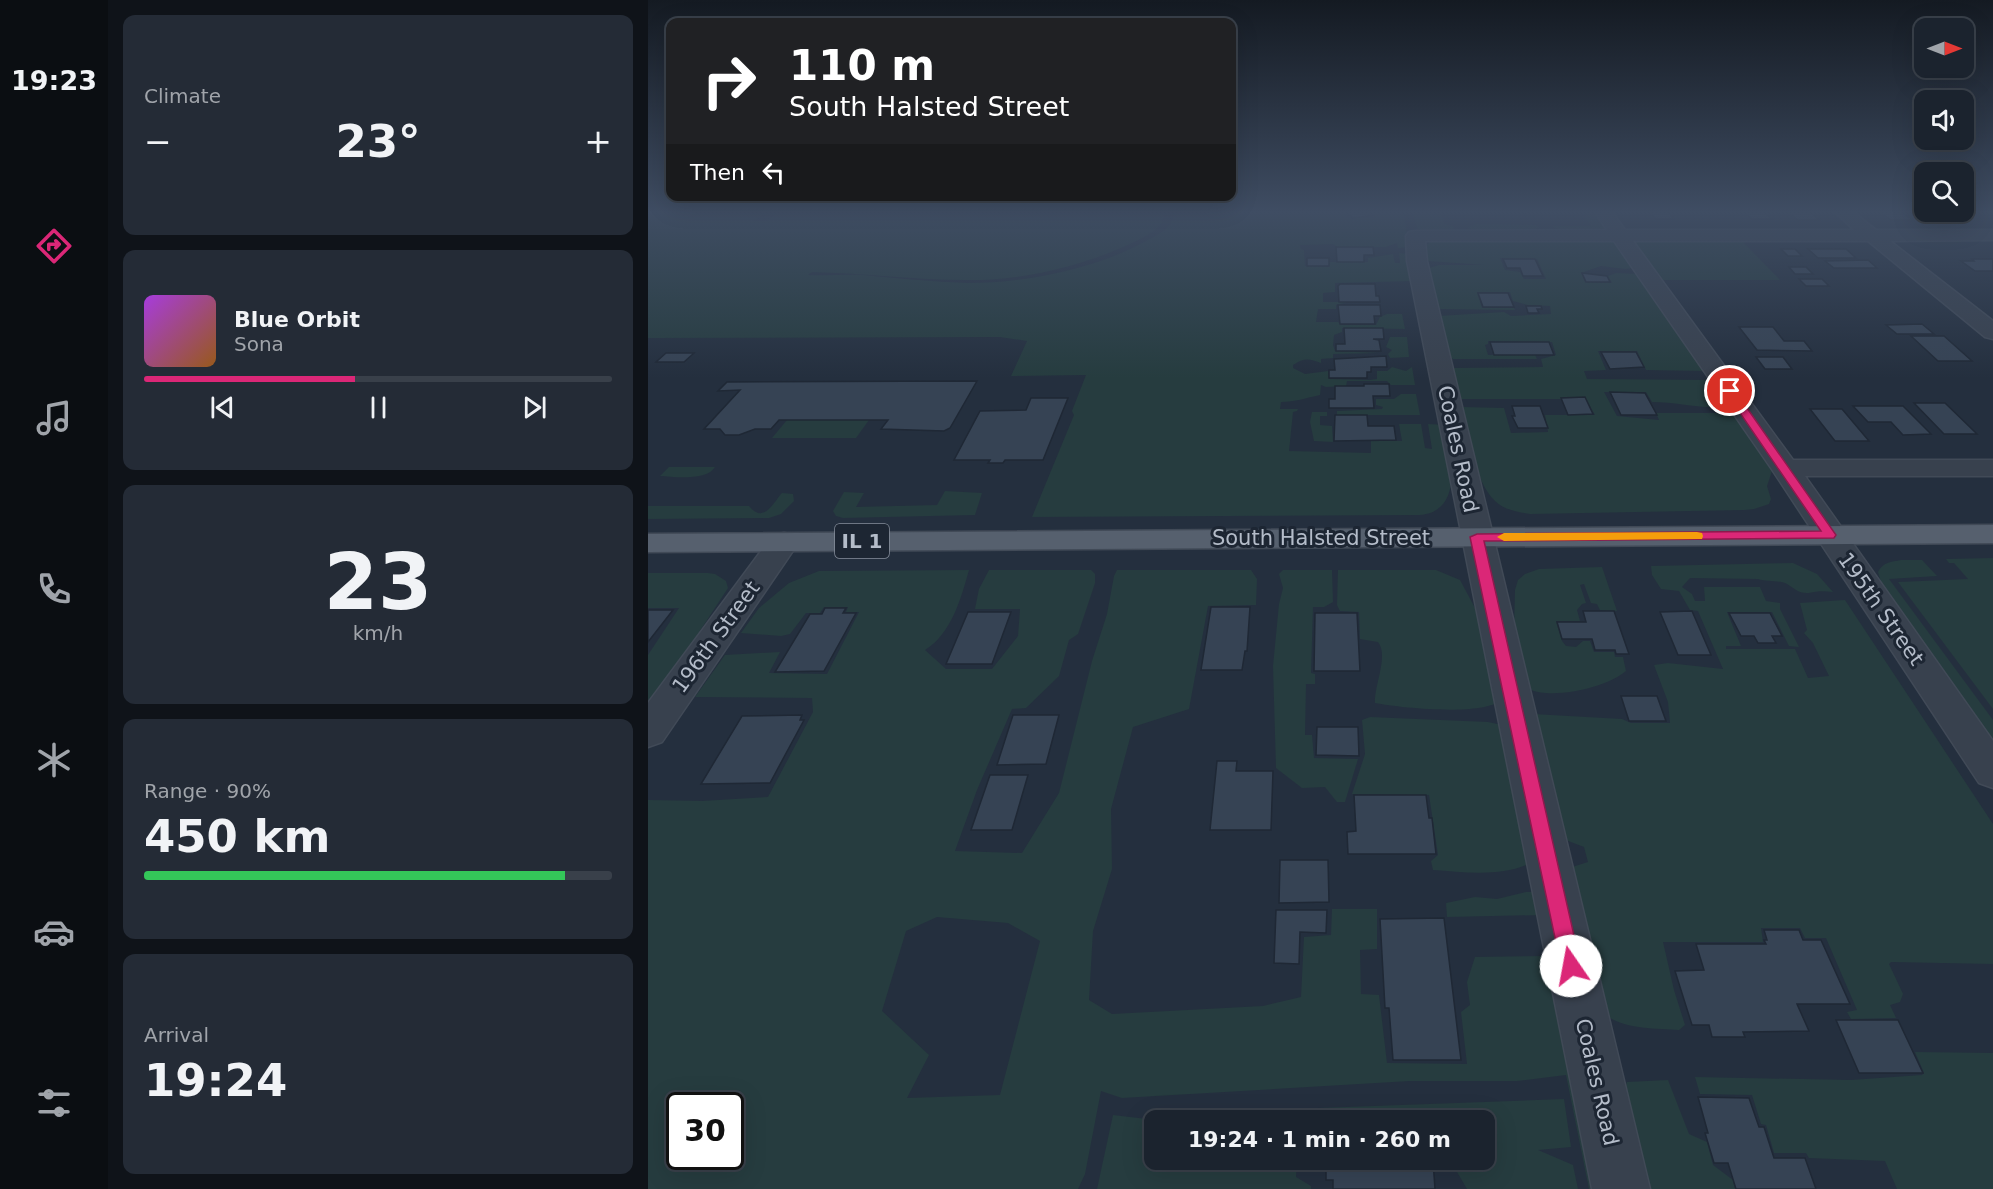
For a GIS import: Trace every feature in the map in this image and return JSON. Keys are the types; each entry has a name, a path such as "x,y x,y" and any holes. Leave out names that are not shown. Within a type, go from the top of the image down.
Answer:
{"main road":[{"name":"South Halsted Street","path":"648,543 1993,534"}],"street":[{"name":"Coales Road","path":"1418,267 1621,1189"},
{"name":"195th Street","path":"1642,267 1785,468 1993,772"},
{"path":"1913,267 1993,332"},
{"path":"1785,468 1993,468"},
{"name":"196th Street","path":"648,732 784,542"}],"green space":[{"path":"648,267 1063,267 1031,275 987,280 812,272 808,275 863,275 968,283 1035,277 1080,267 1413,267 1416,281 1335,283 1335,292 1323,293 1323,302 1348,302 1336,305 1336,309 1318,309 1316,322 1376,325 1380,317 1387,314 1402,314 1405,329 1342,328 1342,332 1334,335 1335,351 1379,353 1333,354 1333,358 1321,359 1321,363 1303,360 1293,365 1293,368 1305,374 1328,371 1329,379 1370,380 1377,379 1377,371 1387,371 1392,367 1406,371 1412,367 1415,385 1391,385 1387,381 1347,381 1346,386 1321,385 1320,395 1281,402 1280,409 1298,409 1293,412 1289,451 1371,453 1371,441 1402,441 1399,424 1421,424 1425,448 1432,449 1428,424 1446,425 1451,466 1449,493 1444,503 1434,511 1420,515 1032,517 1074,415 1072,411 1086,375 1011,376 1027,341 1000,337 648,338"},
{"path":"1504,267 1505,270 1520,272 1524,279 1546,279 1541,267 1597,267 1581,273 1585,282 1612,283 1608,276 1616,273 1639,274 1705,371 1646,370 1637,351 1598,351 1606,370 1584,371 1587,379 1712,380 1729,406 1709,407 1652,402 1646,392 1604,392 1617,416 1659,420 1656,413 1735,413 1772,471 1767,486 1771,499 1769,504 1744,510 1530,514 1503,507 1488,493 1477,470 1462,407 1504,408 1511,433 1548,432 1545,415 1595,415 1586,399 1461,399 1453,368 1543,367 1541,359 1556,355 1552,342 1488,341 1485,345 1488,355 1535,355 1537,359 1453,359 1450,357 1438,316 1504,312 1511,316 1551,314 1550,306 1528,305 1513,301 1510,292 1477,292 1482,308 1514,308 1515,310 1440,309 1435,306 1429,268"},
{"path":"1653,267 1768,267 1780,280 1662,280"},
{"path":"1390,337 1407,337 1409,357 1390,358 1388,354 1392,350 1386,347"},
{"path":"1401,394 1416,394 1420,415 1337,415 1337,411 1382,409 1383,407 1376,405 1376,399 1394,399"},
{"path":"1312,412 1327,412 1327,416 1320,416 1320,425 1332,426 1333,442 1314,441 1310,422"},
{"path":"787,420 869,420 856,438 772,438"},
{"path":"669,467 715,467 698,476 660,476"},
{"path":"945,491 982,493 975,515 843,518 836,516 833,511 844,492 864,493 856,507 937,505"},
{"path":"782,493 793,494 794,501 781,514 769,518 648,519 648,506 749,506 760,513 771,507"},
{"path":"1993,558 1993,709 1898,582 1968,579 1954,563 1949,563 1946,559"},
{"path":"1901,560 1922,560 1937,576 1889,579 1993,720 1993,740 1881,582 1878,572 1882,566"},
{"path":"1793,563 1817,574 1833,592 1802,593 1784,583 1758,579 1690,578 1682,587 1692,594 1695,601 1705,601 1704,587 1760,587 1766,601 1780,603 1780,609 1799,647 1789,646 1772,612 1727,612 1741,646 1726,646 1726,649 1795,649 1808,678 1829,676 1813,643 1804,633 1807,630 1800,603 1845,600 1993,824 1993,964 1891,962 1889,964 1903,994 1900,1002 1890,1005 1896,1018 1851,1019 1847,1012 1857,1010 1826,938 1805,938 1800,928 1761,928 1763,942 1663,942 1685,1025 1679,1030 1621,1023 1605,1014 1569,868 1588,862 1584,847 1563,839 1533,714 1622,719 1631,723 1670,723 1668,702 1654,665 1668,663 1723,669 1698,611 1690,610 1679,591 1661,589 1652,575 1651,566"},
{"path":"1602,567 1617,611 1600,610 1597,604 1591,603 1584,584 1580,585 1586,603 1577,610 1580,621 1556,621 1562,641 1566,646 1576,647 1583,641 1590,641 1594,652 1614,652 1615,657 1623,657 1626,671 1606,683 1565,693 1539,692 1529,689 1514,631 1515,590 1518,580 1525,574 1539,569"},
{"path":"969,570 954,615 942,635 925,650 946,669 992,669 1018,636 1020,609 975,609 979,589 989,570 1091,570 1095,574 1095,583 1078,634 1069,640 1059,676 1026,708 1012,709 977,790 955,851 1022,853 1059,793 1117,570 1251,570 1257,579 1256,605 1208,606 1189,709 1133,727 1111,809 1112,869 1093,931 1089,1000 1112,1014 1263,1006 1301,997 1304,937 1331,935 1332,909 1377,909 1377,949 1360,950 1361,994 1379,995 1387,1063 1467,1064 1461,1012 1470,1005 1467,982 1475,957 1547,956 1603,1189 1589,1189 1566,1075 1517,1081 1410,1081 1122,1098 1101,1091 1085,1174 1078,1189 648,1189 648,800 702,801 768,797 813,712 812,698 695,697 725,655 780,652 769,673 827,674 859,612 846,612 848,607 824,607 820,613 806,613 790,634 781,636 741,633 759,608 789,583 819,571","holes":["937,917 1008,923 1040,941 1000,1095 907,1098 929,1055 882,1011 906,931"]},
{"path":"1283,570 1332,570 1333,602 1324,607 1313,607 1311,673 1315,674 1315,684 1306,684 1305,735 1312,735 1314,758 1358,759 1345,802 1337,802 1325,787 1302,788 1276,768 1273,666 1279,604 1283,588 1279,574"},
{"path":"1338,570 1436,570 1460,580 1482,621 1500,701 1490,706 1459,710 1421,709 1375,703 1382,663 1381,648 1378,642 1360,639 1359,612 1340,611 1337,605"},
{"path":"648,573 715,574 726,581 728,588 648,710 648,655 679,608 648,608"},
{"path":"1370,717 1488,722 1502,725 1534,861 1511,870 1498,872 1471,873 1433,870 1431,861 1438,855 1429,795 1352,794 1365,754 1362,720"},
{"path":"1536,892 1542,915 1447,917 1446,903 1475,897 1497,899"},
{"path":"1915,1052 1993,1053 1993,1189 1897,1189 1885,1161 1809,1158 1806,1153 1774,1153 1766,1125 1761,1124 1752,1095 1700,1094 1695,1077 1851,1080 1922,1075 1924,1073"},
{"path":"1668,1080 1689,1134 1707,1142 1713,1165 1733,1180 1735,1189 1644,1189 1624,1090 1627,1082"},
{"path":"1564,1099 1571,1147 1538,1150 1573,1165 1578,1189 1467,1189 1456,1170 1495,1170 1495,1110 1265,1110"},
{"path":"1113,1115 1144,1119 1144,1170 1296,1170 1296,1177 1311,1186 1311,1189 1097,1189"}],"building":[{"path":"1539,267 1543,276 1523,276 1520,268 1507,268"},
{"path":"1789,267 1806,267 1813,274 1795,274"},
{"path":"1970,267 1993,267 1993,271 1975,271"},
{"path":"1582,273 1607,276 1610,282 1586,282"},
{"path":"1799,279 1822,279 1829,286 1806,286"},
{"path":"1340,284 1375,284 1376,296 1379,296 1380,302 1339,302 1338,286"},
{"path":"1478,293 1508,293 1514,307 1483,307"},
{"path":"1338,305 1380,305 1381,316 1374,316 1375,324 1340,324"},
{"path":"1526,306 1541,306 1542,309 1537,309 1539,313 1528,313"},
{"path":"1922,324 1934,334 1897,334 1886,325"},
{"path":"1739,327 1773,327 1784,341 1804,341 1812,351 1757,350"},
{"path":"1344,328 1383,328 1384,339 1373,339 1379,340 1381,351 1336,351 1336,344 1345,344"},
{"path":"1911,336 1944,336 1972,361 1938,361"},
{"path":"1490,342 1549,342 1554,355 1494,355"},
{"path":"1601,352 1636,352 1644,367 1610,369"},
{"path":"666,353 694,353 684,362 656,362"},
{"path":"1386,356 1387,367 1371,367 1371,372 1367,372 1367,378 1329,378 1329,370 1335,370 1334,359"},
{"path":"1756,357 1783,357 1792,369 1765,369"},
{"path":"977,381 950,428 944,431 881,429 888,420 779,420 771,429 755,429 739,435 725,435 720,429 704,429 740,390 718,391 727,382"},
{"path":"1364,384 1389,384 1390,396 1373,396 1374,408 1329,408 1329,399 1335,399 1335,386 1364,386"},
{"path":"1610,392 1645,393 1657,415 1621,415"},
{"path":"1585,397 1593,414 1568,415 1561,398"},
{"path":"1031,398 1068,398 1043,460 1005,460 1003,463 988,463 990,460 954,460 980,411 1026,410"},
{"path":"1914,403 1945,403 1977,434 1944,434"},
{"path":"1512,406 1540,406 1548,428 1518,428 1512,416 1515,416"},
{"path":"1853,406 1903,406 1931,434 1903,435 1891,422 1868,422"},
{"path":"1810,409 1842,409 1869,441 1835,441"},
{"path":"1335,415 1367,415 1368,426 1394,426 1396,440 1334,441"},
{"path":"1211,607 1250,607 1247,651 1245,651 1242,670 1201,670"},
{"path":"825,608 846,608 843,613 856,613 824,671 775,672 810,614 822,614"},
{"path":"648,610 673,610 648,642"},
{"path":"1583,611 1614,611 1629,654 1616,654 1615,650 1595,650 1592,639 1562,639 1557,622 1586,622"},
{"path":"1692,611 1711,655 1678,655 1660,612"},
{"path":"968,612 1011,612 992,664 946,664"},
{"path":"1315,613 1357,613 1360,671 1314,671"},
{"path":"1729,613 1770,613 1782,636 1772,636 1776,643 1758,643 1754,636 1741,636"},
{"path":"1621,696 1657,696 1666,721 1629,721"},
{"path":"802,715 800,720 804,720 770,783 701,784 742,716"},
{"path":"1013,715 1059,715 1046,764 997,765"},
{"path":"1317,727 1358,727 1359,756 1316,755"},
{"path":"1217,761 1237,761 1236,771 1273,771 1271,830 1210,830"},
{"path":"990,775 1028,775 1012,830 971,830"},
{"path":"1354,795 1426,795 1429,818 1432,818 1436,854 1348,854 1347,832 1356,831"},
{"path":"1280,860 1328,860 1329,902 1279,903"},
{"path":"1276,910 1327,910 1326,933 1300,932 1299,964 1274,963"},
{"path":"1444,918 1461,1060 1393,1060 1389,1008 1385,1008 1380,919"},
{"path":"1764,930 1799,930 1803,940 1821,940 1850,1004 1797,1004 1809,1031 1743,1032 1745,1037 1712,1037 1709,1025 1692,1025 1675,971 1704,970 1696,944 1766,944"},
{"path":"1836,1020 1898,1020 1923,1073 1859,1073"},
{"path":"1698,1097 1749,1098 1759,1127 1764,1127 1774,1158 1805,1158 1816,1189 1736,1189 1728,1163 1714,1163"},
{"path":"1326,1170 1434,1170 1435,1189 1333,1189 1333,1180 1326,1180"}],"slow traffic":[{"path":"1504,537 1697,536"}],"route":[{"path":"1571,966 1477,537 1830,535 1730,391"}]}
